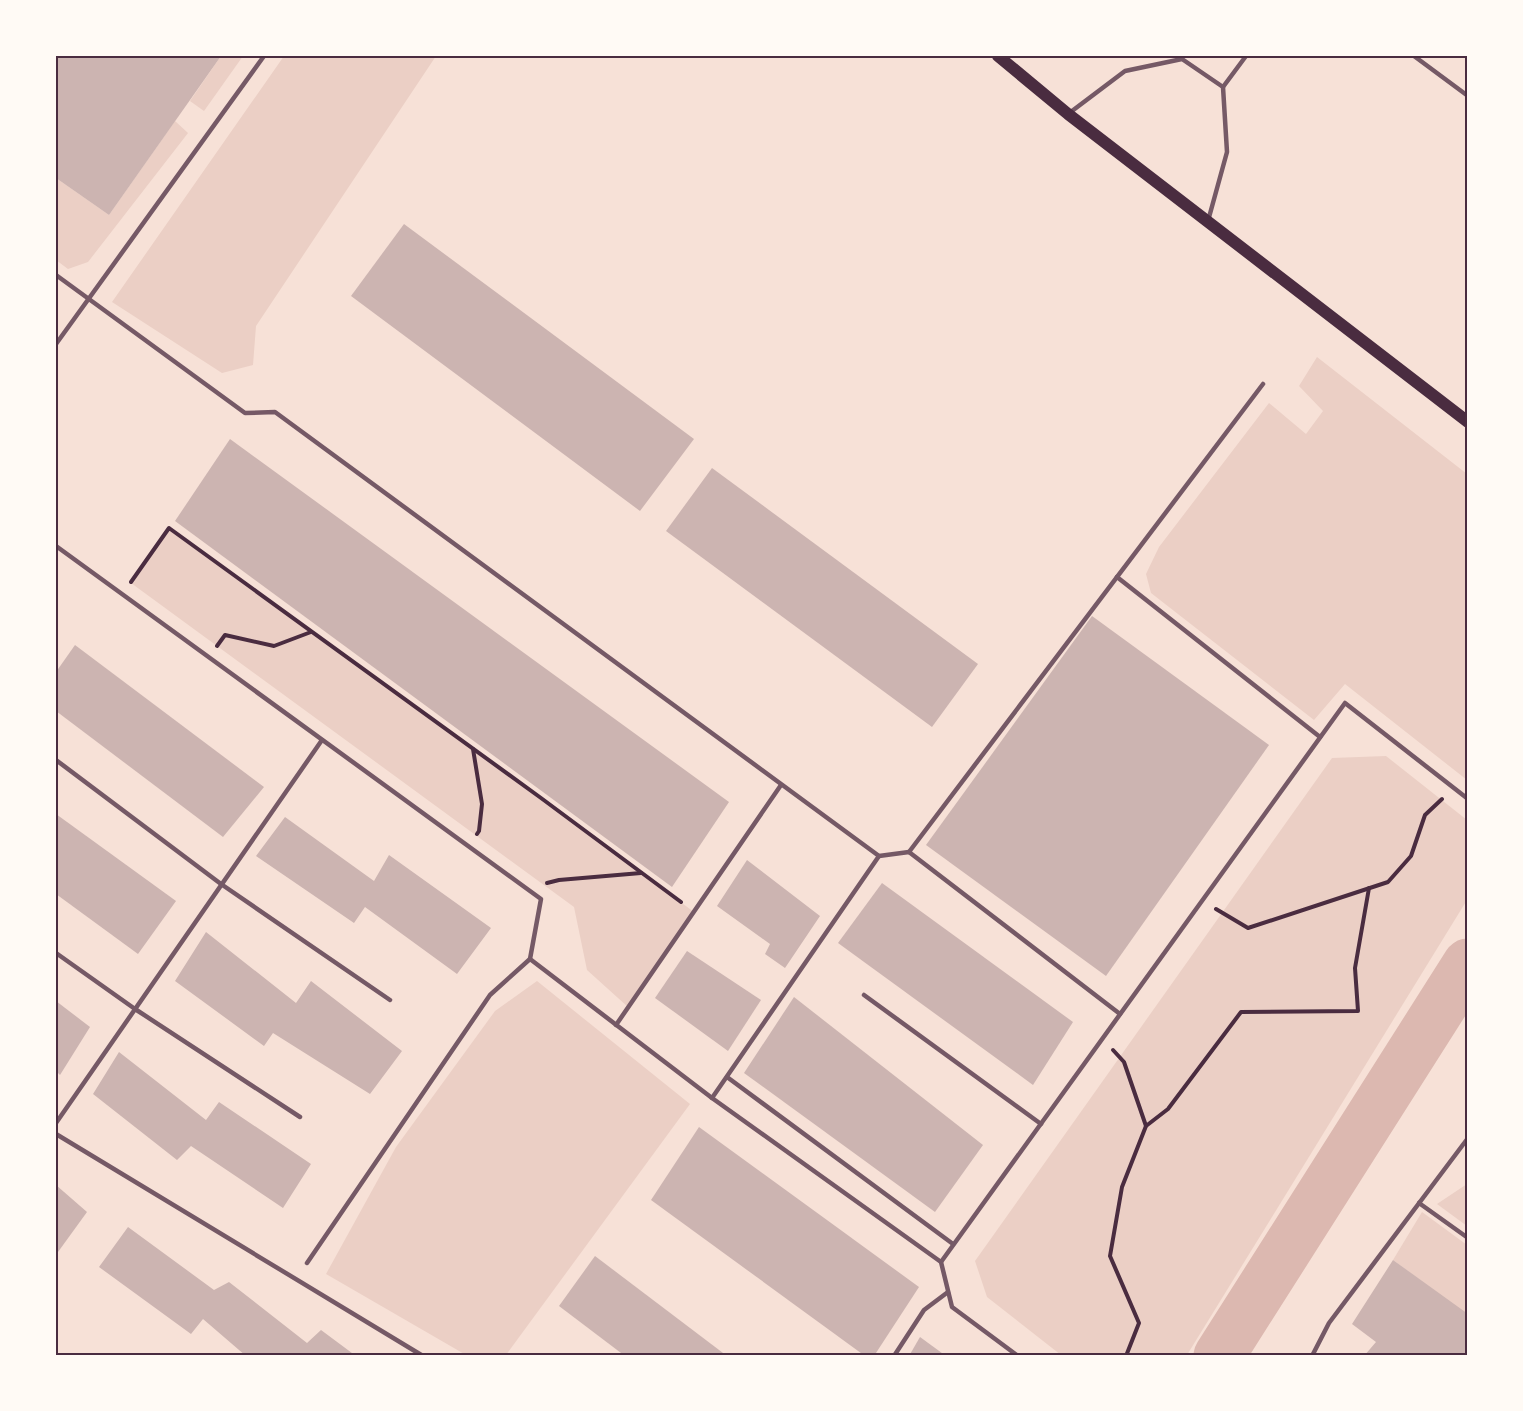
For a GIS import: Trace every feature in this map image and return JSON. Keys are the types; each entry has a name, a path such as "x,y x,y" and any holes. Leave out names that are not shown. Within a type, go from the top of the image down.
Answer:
{"main road":[{"path":"998,56 1068,114 1467,422"}],"lane":[{"path":"56,344 264,56"},
{"path":"1208,221 1227,152 1222,87 1246,56"},
{"path":"1414,56 1467,96"},
{"path":"1068,114 1125,71 1184,58 1222,87"},
{"path":"56,275 245,413 274,412 879,856 909,852 1120,1014"},
{"path":"909,852 1263,384"},
{"path":"56,546 541,899 530,959 490,995 308,1263"},
{"path":"1117,577 1320,737"},
{"path":"941,1262 1345,703 1467,799"},
{"path":"56,1122 322,740"},
{"path":"56,760 221,884 390,1000"},
{"path":"616,1025 781,785"},
{"path":"712,1098 879,856"},
{"path":"56,953 135,1009 300,1117"},
{"path":"530,959 712,1098 941,1262 952,1307 1018,1356"},
{"path":"864,995 1041,1124"},
{"path":"727,1077 953,1244"},
{"path":"56,1134 423,1356"},
{"path":"1312,1356 1329,1323 1467,1138"},
{"path":"1419,1203 1467,1238"},
{"path":"894,1356 924,1310 948,1292"}],"path":[{"path":"123,595 169,528 694,912"},
{"path":"209,658 225,635 274,646 312,632"},
{"path":"470,847 479,831 482,804 473,749"},
{"path":"1202,900 1248,928 1388,882 1412,856 1425,815 1453,788"},
{"path":"528,890 559,880 642,873"},
{"path":"1126,1356 1139,1323 1110,1256 1122,1187 1146,1126 1168,1110 1242,1012 1358,1011 1355,968 1369,888"},
{"path":"1103,1038 1124,1062 1146,1126"}],"shaded area":[{"path":"221,56 243,56 204,111 190,101"},
{"path":"284,56 436,56 256,326 253,365 222,373 112,302"},
{"path":"175,121 188,133 88,262 68,269 56,260 56,178 109,215"},
{"path":"1317,357 1467,474 1467,780 1345,684 1314,720 1151,593 1146,574 1159,547 1269,403 1306,434 1323,411 1299,386"},
{"path":"169,528 694,912 628,1007 587,970 574,907 131,583"},
{"path":"1386,756 1467,820 1467,900 1187,1355 1061,1355 987,1297 975,1261 1332,758"},
{"path":"537,981 690,1104 506,1355 466,1355 326,1274 396,1147 495,1011"},
{"path":"1467,1184 1467,1226 1437,1204"},
{"path":"1422,1212 1467,1245 1467,1315 1393,1260"}],"building":[{"path":"56,56 221,56 109,215 56,178"},
{"path":"404,224 694,439 640,511 351,296"},
{"path":"230,439 729,802 672,887 175,521"},
{"path":"712,468 978,664 932,727 666,531"},
{"path":"1092,616 1269,745 1106,976 926,845"},
{"path":"75,645 264,787 223,837 56,711 56,672"},
{"path":"56,814 176,901 138,954 56,894"},
{"path":"285,817 374,881 389,855 491,928 457,974 365,907 354,923 256,856"},
{"path":"747,860 820,916 785,968 765,954 770,944 717,906"},
{"path":"882,883 1073,1022 1033,1085 838,943"},
{"path":"206,932 296,1003 311,981 402,1051 370,1094 273,1033 264,1046 175,981"},
{"path":"687,951 761,1000 728,1051 655,998"},
{"path":"794,997 983,1145 935,1212 744,1073"},
{"path":"56,1001 90,1027 60,1075 56,1071"},
{"path":"119,1052 206,1120 219,1102 311,1164 283,1208 191,1146 177,1160 93,1094"},
{"path":"699,1127 919,1287 874,1356 865,1356 651,1200"},
{"path":"56,1185 87,1212 58,1252 56,1250"},
{"path":"128,1227 214,1290 229,1282 307,1343 321,1330 356,1356 246,1356 203,1319 191,1334 99,1267"},
{"path":"595,1256 727,1356 625,1356 559,1306"},
{"path":"1393,1260 1468,1314 1468,1356 1364,1356 1376,1342 1352,1324"},
{"path":"920,1337 946,1356 909,1356"}],"waterway":[{"path":"1219,1356 1468,964"}]}
